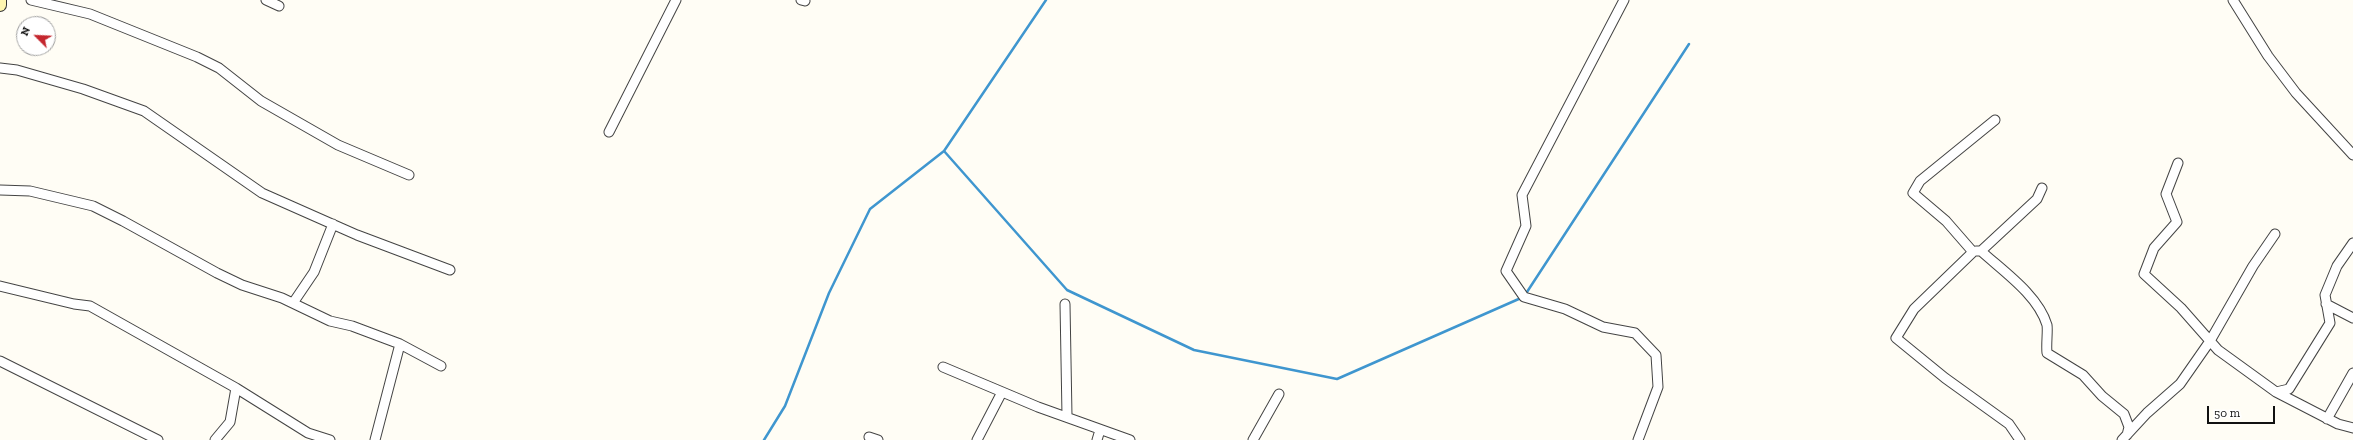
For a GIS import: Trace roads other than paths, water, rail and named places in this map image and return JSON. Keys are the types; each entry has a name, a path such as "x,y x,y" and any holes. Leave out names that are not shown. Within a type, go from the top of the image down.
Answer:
{"street":[{"path":"0,0 0,5"},
{"path":"31,0 90,14 197,57 219,68 261,101 338,145 409,175"},
{"path":"266,0 279,6"},
{"path":"609,132 676,0"},
{"path":"1624,0 1522,195 1526,226 1506,271 1524,297 1565,309 1603,327 1635,333 1656,355 1658,387 1638,440"},
{"path":"2233,0 2268,56 2296,93 2353,155"},
{"path":"0,68 17,70 83,89 144,111 262,193 333,224 450,270"},
{"path":"1995,120 1920,181 1913,194 1946,221 1977,251 2031,296 2047,326 2045,341 2047,353 2083,375 2102,396 2124,414 2129,427 2124,438"},
{"path":"2178,163 2166,194 2177,222 2154,248 2144,274 2181,308 2218,350 2276,392 2327,419 2353,428"},
{"path":"2020,440 2009,424 1944,378 1896,338 1914,308 2036,199 2042,188"},
{"path":"0,190 30,192 93,206 123,221 217,274 293,303 323,319 352,326 400,344 441,366"},
{"path":"293,303 314,272 333,224"},
{"path":"2124,438 2147,413 2180,384 2210,341 2253,266 2275,234"},
{"path":"2276,392 2289,389 2330,323 2326,304 2326,295 2337,266 2353,243"},
{"path":"0,286 74,304 90,306 236,388 308,433 330,440"},
{"path":"1065,304 1067,416"},
{"path":"2326,304 2353,318"},
{"path":"375,440 400,344"},
{"path":"0,362 158,440"},
{"path":"943,367 1038,407 1067,416 1100,430 1130,440"},
{"path":"2327,419 2353,373"},
{"path":"215,440 230,422 236,388"},
{"path":"977,440 1002,392"},
{"path":"1253,440 1279,394"},
{"path":"1097,440 1100,430"}],"waterway":[{"path":"764,440 785,406 829,293 870,209 944,151 1046,0"},
{"path":"1525,295 1689,44"},
{"path":"944,151 1067,290 1194,350 1337,379 1521,298"}]}
